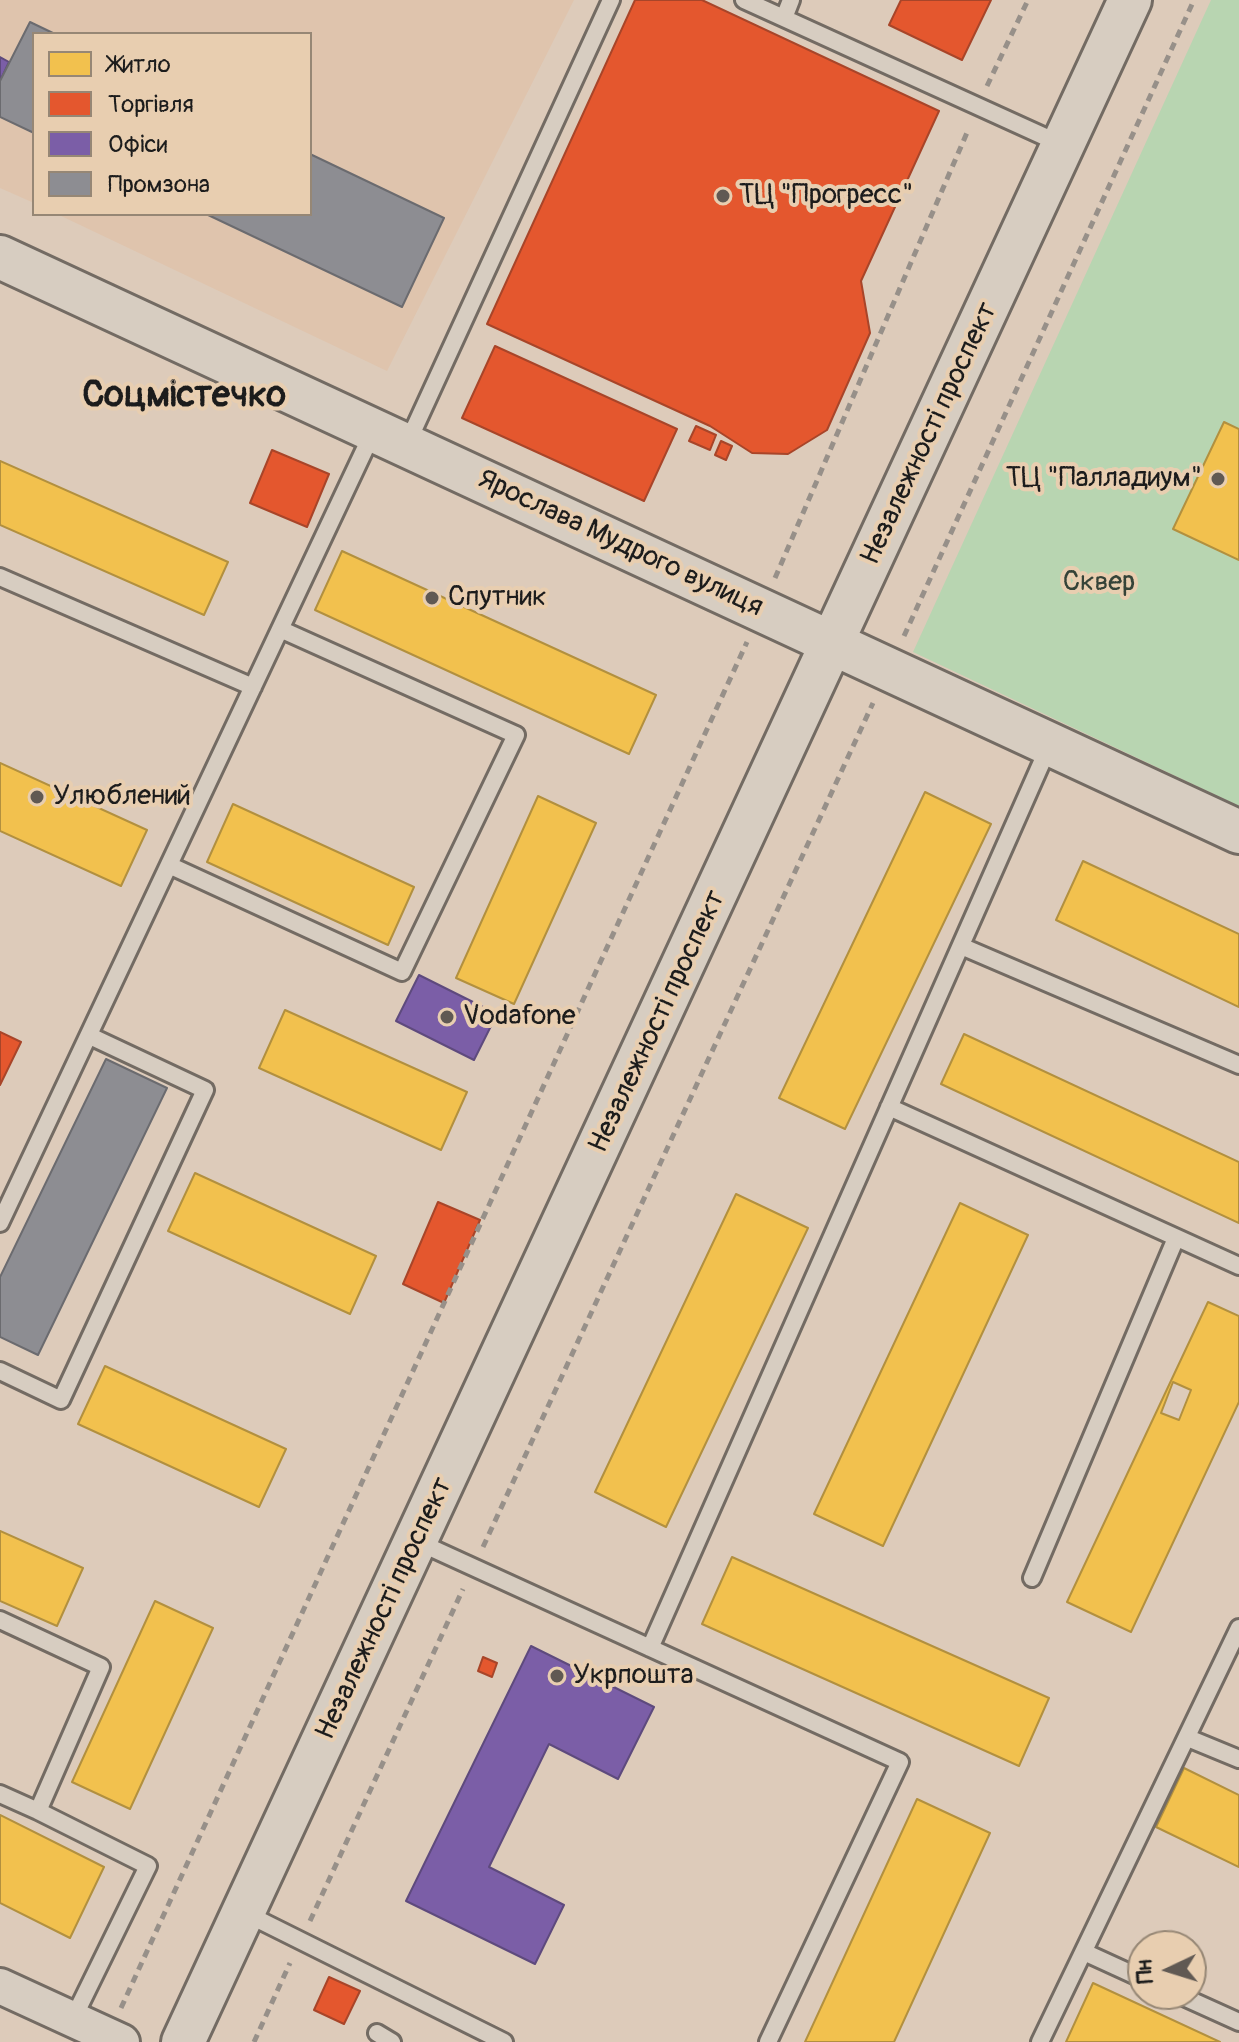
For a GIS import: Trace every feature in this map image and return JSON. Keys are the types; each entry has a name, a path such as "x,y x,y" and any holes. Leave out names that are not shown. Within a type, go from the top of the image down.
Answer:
{"street":[{"name":"Незалежності проспект","path":"183,2042 834,644 1130,0"},
{"name":"Ярослава Мудрого вулиця","path":"2,263 390,438 1239,832"},
{"path":"0,1986 115,2039"}],"lane":[{"path":"0,1223 171,866 280,629 390,438 611,0"},
{"path":"744,0 1063,145"},
{"path":"784,18 791,0"},
{"path":"0,577 253,687"},
{"path":"171,866 402,972 516,735 280,629"},
{"path":"650,1648 1050,744"},
{"path":"961,946 1239,1065"},
{"path":"0,1371 61,1400 205,1090 90,1036"},
{"path":"889,1107 1239,1266"},
{"path":"1032,1578 1176,1238"},
{"path":"416,1541 900,1762 768,2042"},
{"path":"0,1620 101,1667 38,1811"},
{"path":"1040,2042 1239,1628"},
{"path":"1188,1738 1239,1759"},
{"path":"0,1794 148,1866 73,2019"},
{"path":"243,1913 504,2042"},
{"path":"1084,1952 1127,1972"},
{"path":"1207,2008 1239,2022"},
{"path":"377,2033 392,2042"}],"path":[{"path":"115,2039 762,610 978,107 1028,0"},
{"path":"254,2042 889,669 1194,0"}],"shaded area":[{"path":"0,0 574,0 387,371 61,216 312,216 312,32 32,32 32,202 0,188"}],"green space":[{"name":"Сквер","path":"1211,0 1239,0 1239,806 913,652"}],"building: Житло":[{"name":"ТЦ \"Палладиум\"","path":"1224,422 1239,429 1239,560 1173,529"},
{"path":"0,461 228,562 204,615 0,525"},
{"path":"342,551 656,695 629,754 315,610"},
{"name":"Улюблений","path":"0,763 147,830 121,886 0,831"},
{"path":"925,792 991,824 845,1129 779,1098"},
{"path":"538,796 596,823 514,1004 456,978"},
{"path":"233,804 414,887 388,945 207,862"},
{"path":"1083,861 1239,934 1239,1007 1056,920"},
{"path":"285,1010 467,1092 441,1150 259,1068"},
{"path":"964,1034 1239,1162 1239,1223 941,1084"},
{"path":"195,1173 376,1256 350,1314 168,1231"},
{"path":"736,1194 808,1228 666,1527 595,1492"},
{"path":"960,1203 1028,1235 883,1546 814,1514"},
{"path":"1208,1302 1239,1316 1239,1402 1131,1632 1067,1602"},
{"path":"105,1366 286,1449 259,1507 78,1424"},
{"path":"1173,1382 1191,1390 1179,1420 1161,1413"},
{"path":"0,1531 83,1568 57,1626 0,1601"},
{"path":"732,1557 1049,1698 1019,1766 702,1624"},
{"path":"155,1601 213,1628 130,1809 72,1782"},
{"path":"1184,1768 1239,1795 1239,1867 1156,1827"},
{"path":"917,1799 990,1833 894,2042 805,2042"},
{"path":"0,1815 104,1867 70,1938 0,1903"},
{"path":"1093,1983 1127,1999 1127,2010 1151,2010 1220,2042 1066,2042"}],"building: Торгівля":[{"name":"ТЦ \"Прогресс\"","path":"635,0 702,0 939,111 861,281 870,333 827,430 788,454 752,453 710,426 487,324"},
{"path":"901,0 991,0 962,60 889,25"},
{"path":"495,346 677,429 644,501 462,418"},
{"path":"696,426 716,435 710,450 689,441"},
{"path":"721,441 732,446 726,460 715,455"},
{"path":"272,450 329,474 307,527 250,503"},
{"path":"0,1032 21,1042 0,1085"},
{"path":"438,1202 480,1220 444,1303 403,1284"},
{"path":"483,1657 497,1663 492,1677 478,1671"},
{"path":"329,1977 360,1991 344,2024 314,2010"}],"building: Офіси":[{"path":"0,57 9,62 0,81"},
{"name":"Vodafone","path":"419,975 497,1014 474,1060 396,1021"},
{"path":"531,1646 654,1707 618,1779 549,1744 489,1867 564,1905 535,1964 406,1901"}],"building: Промзона":[{"path":"30,22 51,32 32,32 32,132 0,117 0,81"},
{"path":"312,155 444,218 402,307 210,216 312,216"},
{"path":"106,1059 167,1088 38,1355 0,1337 0,1277"}],"place":[{"name":"ТЦ \"Прогресс\"","path":"723,196"},
{"name":"ТЦ \"Палладиум\"","path":"1218,479"},
{"name":"Спутник","path":"432,598"},
{"name":"Улюблений","path":"37,797"},
{"name":"Vodafone","path":"447,1017"},
{"name":"Укрпошта","path":"557,1676"}],"district":[{"name":"Соцмістечко","path":"184,397"}]}
